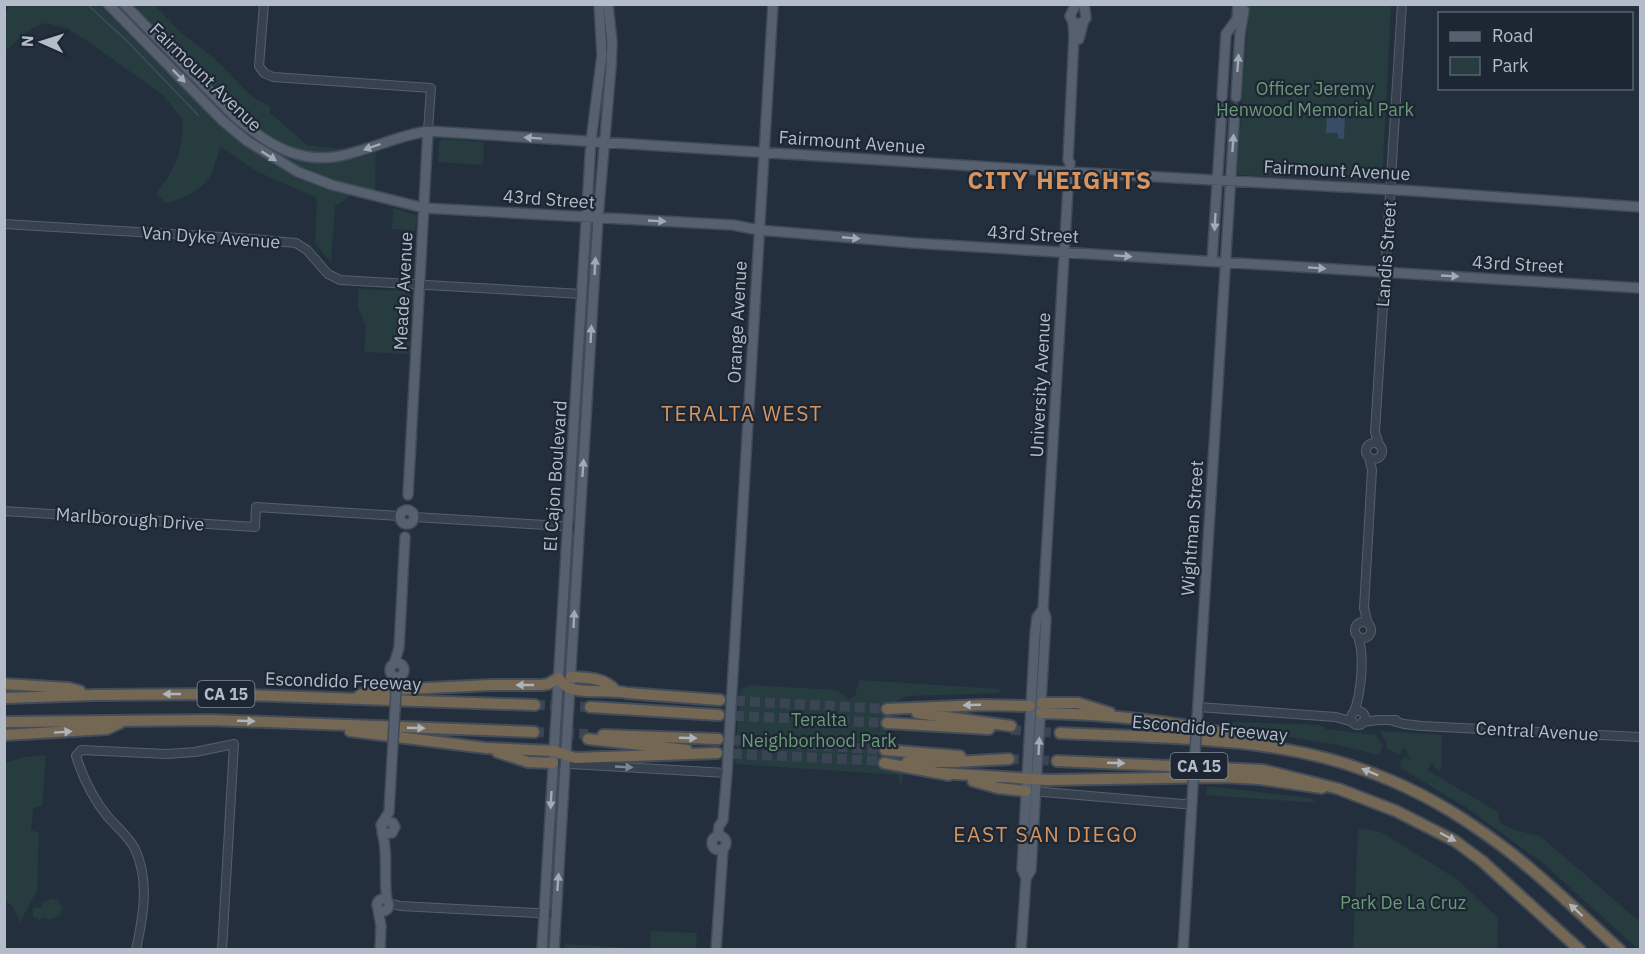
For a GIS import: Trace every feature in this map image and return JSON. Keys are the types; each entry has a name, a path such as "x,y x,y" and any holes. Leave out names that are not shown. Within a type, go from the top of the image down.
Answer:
{"highway":[{"path":"356,698 367,692 490,685 541,685 558,678 571,683 604,681 615,690 627,693 719,707 676,712 590,707"},
{"path":"4,684 69,688 95,694"},
{"name":"Escondido Freeway","path":"4,698 95,694 216,694 535,705"},
{"path":"1042,708 1078,703 1122,717 1222,732 1284,750"},
{"path":"887,723 1011,728 887,709 984,705 1030,706"},
{"path":"4,735 107,729 124,720"},
{"name":"CA 15","path":"4,722 211,720 534,732"},
{"path":"336,725 352,732 486,748 554,751 566,759 717,753 588,736 717,739"},
{"name":"Escondido Freeway","path":"1060,733 1239,743 1284,750 1360,768 1395,782 1438,804 1477,828 1506,849 1620,950"},
{"path":"486,748 528,762 553,763"},
{"path":"1009,759 885,758 998,788 1031,791"},
{"name":"Escondido Freeway","path":"1057,761 1263,770 1303,778 1339,789 1396,811 1455,841 1482,861 1580,950"},
{"path":"942,774 1031,779 1224,777 1260,779 1309,788 1339,789"}],"main road":[{"name":"Fairmount Avenue","path":"108,4 223,121 247,141 276,160 315,179 424,208"},
{"name":"Fairmount Avenue","path":"124,4 253,133 278,149 301,155 340,156 428,131 764,153 1070,167 1230,181 1641,207"},
{"name":"El Cajon Boulevard","path":"542,950 591,141 602,51 599,4"},
{"name":"El Cajon Boulevard","path":"554,950 598,218 603,142 612,64 608,4"},
{"name":"Orange Avenue","path":"716,950 719,884 716,878 720,849 714,848 712,843 714,837 721,837 725,826 723,820 773,4"},
{"path":"1212,261 1222,108 1220,102 1226,34 1237,19 1238,4"},
{"name":"Wightman Street","path":"1183,950 1230,181 1235,110 1238,105 1236,97 1244,4"},
{"path":"1075,7 1084,8 1087,16 1078,22 1071,14 1075,7"},
{"name":"University Avenue","path":"1031,779 1042,708 1046,618 1043,609 1070,167 1068,160 1071,77 1074,36 1078,22"},
{"name":"University Avenue","path":"1070,167 1073,161 1077,93 1080,32 1078,22"},
{"path":"602,51 607,62 612,64"},
{"path":"1071,77 1075,80 1074,91 1077,93"},
{"path":"1222,96 1230,94 1236,97"},
{"path":"598,97 603,99 603,109 607,114"},
{"path":"1222,108 1227,112 1235,110"},
{"name":"Meade Avenue","path":"380,950 385,905 387,828 428,131"},
{"name":"43rd Street","path":"424,208 733,225 759,230 909,243 1641,288"},
{"name":"University Avenue","path":"1022,950 1026,878 1022,869 1031,791 1030,706 1037,617 1043,609"},
{"path":"1035,634 1039,641 1040,654 1044,656"},
{"path":"1030,706 1042,708"}],"street":[{"name":"Meade Avenue","path":"264,4 259,66 264,73 273,77 431,88 428,131"},
{"name":"Landis Street","path":"1370,444 1375,432 1402,4"},
{"name":"Van Dyke Avenue","path":"4,224 296,243 307,250 333,278 582,294"},
{"name":"Landis Street","path":"1375,432 1379,445"},
{"path":"1361,650 1371,631 1364,608 1372,470 1366,450 1370,444 1379,445 1382,451 1372,470"},
{"path":"1369,457 1378,457"},
{"name":"Marlborough Drive","path":"4,512 255,527 256,507 406,517"},
{"path":"406,517 579,527"},
{"path":"1359,715 1361,650 1355,630 1364,608"},
{"path":"1358,623 1368,624"},
{"path":"1358,636 1367,637"},
{"path":"1198,707 1336,717 1359,715"},
{"path":"1336,717 1353,722 1351,718 1359,715"},
{"name":"Central Avenue","path":"1359,715 1378,720 1411,720 1433,725 1641,737"},
{"path":"136,950 144,909 141,865 134,847 93,796 80,769 76,756 78,751 167,754 195,752 234,744 222,950"},
{"path":"553,763 566,759 727,773"},
{"path":"1031,791 1192,803"},
{"path":"385,905 556,914"}],"green space":[{"path":"9,5 100,5 244,146 289,174 325,189 351,196 335,206 331,263 315,243 317,198 258,172 221,147 211,174 205,183 189,195 165,203 156,193 169,176 177,160 183,120 164,96 66,28 46,23 32,28 5,51 5,15"},
{"path":"128,5 155,5 179,30 214,58 248,92 270,106 270,113 307,145 338,149 370,142 371,144 342,151 312,153 277,143 246,122"},
{"name":"Officer Jeremy Henwood Memorial Park","path":"1249,5 1391,5 1382,182 1237,175"},
{"path":"442,139 484,142 483,165 438,162 439,143"},
{"path":"273,151 299,159 324,162 350,159 376,152 375,192 335,181 310,171 272,154"},
{"path":"393,208 417,215 415,231 392,229"},
{"path":"358,289 405,291 411,295 409,354 364,352 366,326 358,308"},
{"name":"Teralta Neighborhood Park","path":"859,680 999,689 1000,693 907,696 888,705 884,768 903,774 902,783 899,783 899,775 735,764 740,690 749,685 837,690 849,699 855,696"},
{"path":"1233,722 1320,725 1326,729 1375,735 1383,745 1379,755 1333,744 1232,727"},
{"path":"1379,731 1442,735 1441,770 1437,770 1432,763 1427,770 1498,812 1500,823 1514,830 1540,836 1640,922 1640,949 1544,864 1467,808 1401,768 1399,762 1405,757 1411,760 1406,749 1403,748 1400,755 1387,749 1387,743"},
{"path":"46,755 42,806 33,808 31,830 39,833 37,890 20,923 13,907 5,900 5,763 25,757"},
{"path":"1207,786 1310,798 1317,803 1206,795"},
{"name":"Park De La Cruz","path":"1358,828 1381,832 1458,880 1498,918 1497,949 1353,949"},
{"path":"53,898 57,899 63,910 60,911 62,914 50,920 45,917 39,920 33,917 33,908 40,908 43,906 41,904"},
{"path":"651,931 697,933 696,949 650,949"},
{"path":"565,944 650,949 564,949"}],"water":[{"path":"1327,114 1345,115 1344,139 1338,138 1338,133 1326,133"}],"waterway":[{"path":"87,4 129,43 198,115"}],"tunnel":[{"path":"720,700 887,709"},
{"path":"535,705 590,707"},
{"path":"719,715 887,723"},
{"path":"1011,730 1060,733"},
{"path":"534,732 588,734"},
{"path":"718,739 885,750"},
{"path":"717,753 885,761"},
{"path":"1009,759 1057,761"}],"district":[{"name":"CITY HEIGHTS","path":"1060,180"},
{"name":"TERALTA WEST","path":"742,413"},
{"name":"EAST SAN DIEGO","path":"1046,834"}]}
